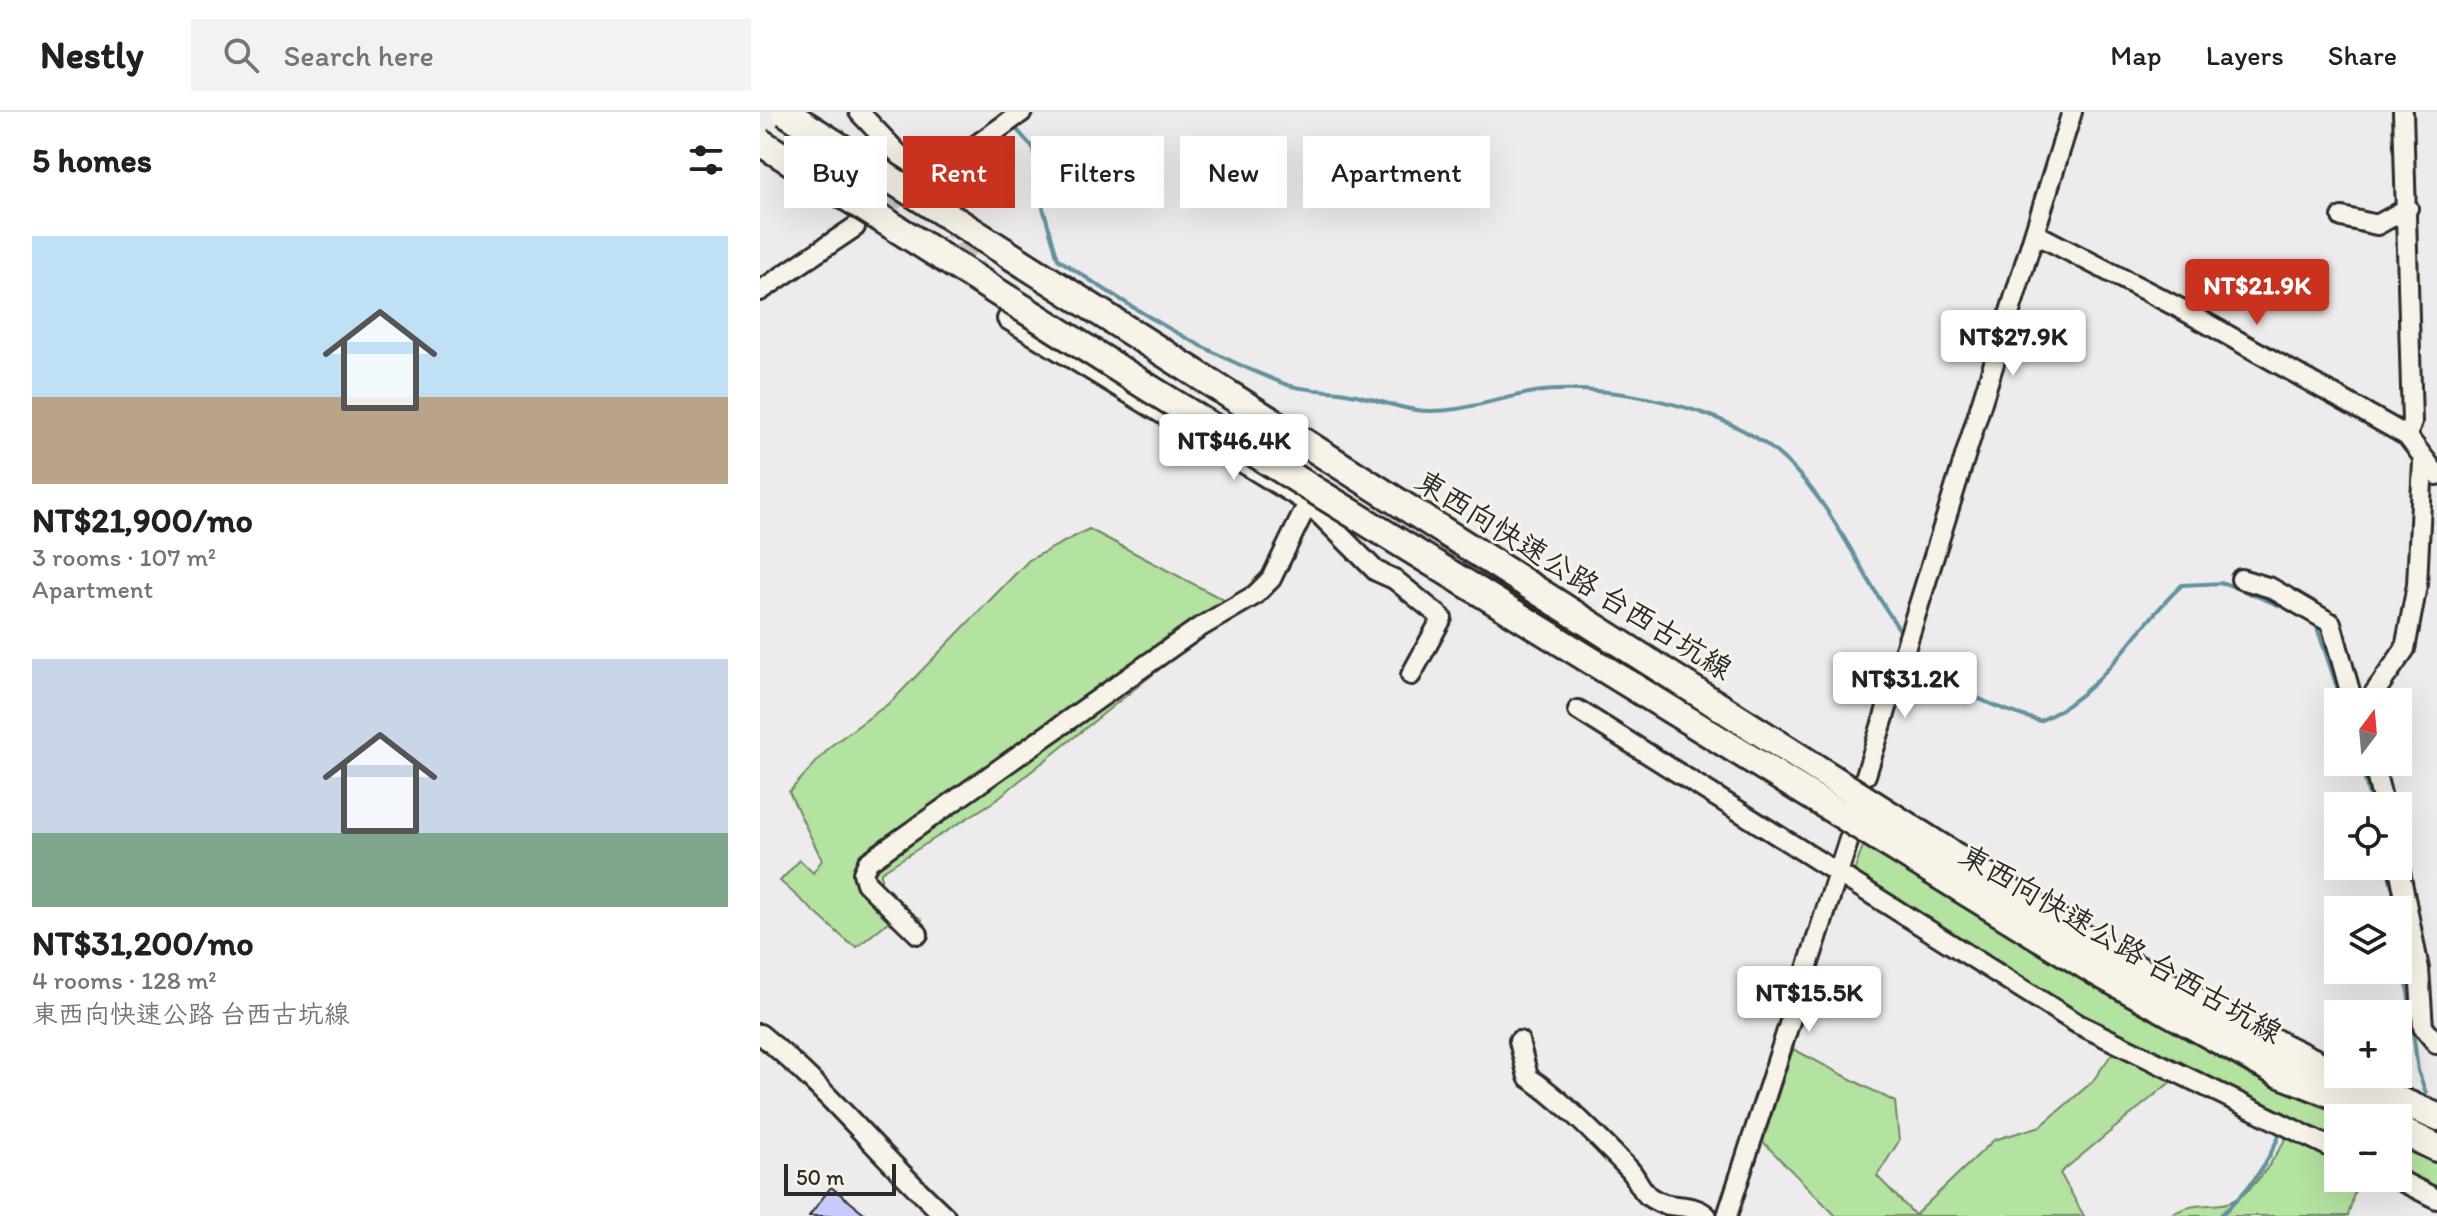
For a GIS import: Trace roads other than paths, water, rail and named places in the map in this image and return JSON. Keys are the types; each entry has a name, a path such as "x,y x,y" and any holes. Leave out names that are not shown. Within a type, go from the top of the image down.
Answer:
{"highway":[{"name":"東西向快速公路 台西古坑線","path":"785,112 2107,953 2282,1061 2311,1086"},
{"name":"東西向快速公路 台西古坑線","path":"760,142 1149,388 2066,954 2282,1061 2324,1072"},
{"path":"2311,1086 2348,1104"},
{"path":"2311,1086 2357,1104"},
{"path":"2370,1088 2437,1117"},
{"path":"2381,1088 2437,1105"},
{"path":"2412,1125 2437,1134"},
{"path":"2412,1136 2437,1148"}],"street":[{"path":"859,112 925,182 1022,112"},
{"path":"1866,775 2072,112"},
{"path":"2403,112 2412,422 2407,436"},
{"path":"2342,217 2377,225 2408,208"},
{"path":"760,291 855,227"},
{"path":"2036,234 2183,310 2407,436 2423,461 2437,475"},
{"path":"1007,319 1308,503 1376,571 1394,579 1442,618 1411,675"},
{"path":"2378,688 2405,649 2417,585 2423,461"},
{"path":"918,934 866,883 863,873 868,862 1197,629 1255,595 1271,579 1308,503"},
{"path":"2241,579 2271,588 2331,623 2349,688"},
{"path":"1578,710 2078,1024 2324,1144"},
{"path":"1727,1216 1849,839"},
{"path":"2402,880 2419,969 2423,1027 2437,1044"},
{"path":"760,1034 800,1066 874,1148 945,1216"},
{"path":"1519,1041 1528,1077 1546,1089 1632,1172 1647,1197 1667,1207 1697,1208 1707,1216"},
{"path":"2412,1186 2437,1199"}],"waterway":[{"path":"1012,124 1034,149 1039,194 1058,259 1168,328 1225,358 1285,384 1351,394 1416,410 1458,409 1529,393 1587,390 1652,399 1716,418 1767,445 1809,486 1843,535 1904,636"},
{"path":"1911,647 1952,685 2005,710 2040,721 2084,693 2182,585 2224,583 2293,611"},
{"path":"2315,621 2337,688"},
{"path":"2364,776 2368,792"},
{"path":"2390,880 2394,896"},
{"path":"2407,984 2418,1071 2426,1093"},
{"path":"2220,1216 2257,1176 2282,1128"}],"tunnel":[{"path":"867,219 903,195"},
{"path":"947,219 983,279"}]}
